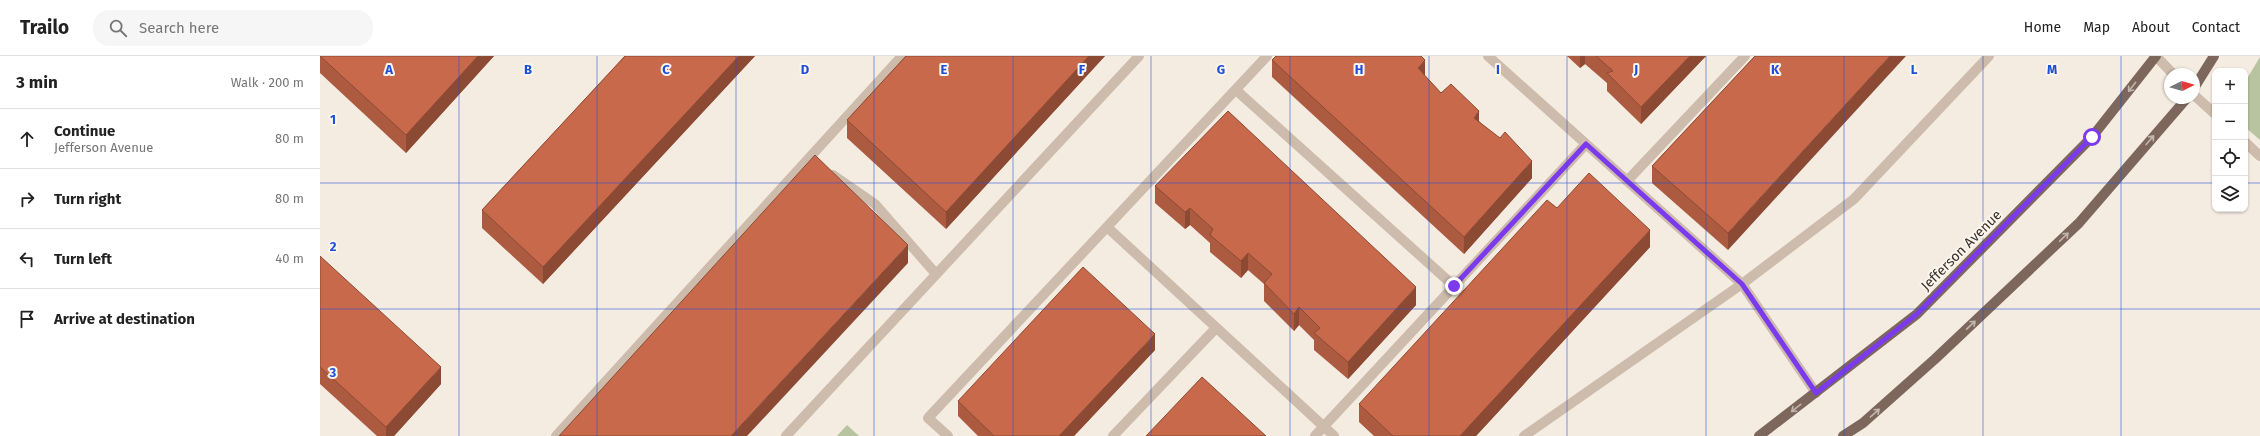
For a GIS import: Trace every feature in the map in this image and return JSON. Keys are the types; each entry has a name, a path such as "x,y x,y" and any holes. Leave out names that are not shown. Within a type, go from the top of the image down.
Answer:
{"main road":[{"name":"Jefferson Avenue","path":"1759,436 1917,314 2092,137 2156,56"},
{"path":"2200,78 2214,56"},
{"path":"1844,436 1863,423 1935,359 2079,223 2182,104"}],"lane":[{"path":"556,436 812,161 902,56"},
{"path":"786,436 1139,56"},
{"path":"948,436 928,418 1267,56"},
{"path":"1488,56 1742,284 1816,393"},
{"path":"1627,181 1745,56"},
{"path":"1524,436 1742,284 1854,199 1989,56"},
{"path":"2156,56 2167,68"},
{"path":"1236,90 1454,286"},
{"path":"2200,100 2212,111"},
{"path":"1315,436 1586,144"},
{"path":"2248,145 2260,156"},
{"path":"827,171 875,204 936,274"},
{"path":"1107,227 1334,436"},
{"path":"1113,436 1216,328"}],"green space":[{"path":"2260,57 2260,140 2248,130 2248,77"},
{"path":"847,425 859,436 837,436"}],"building":[{"path":"320,56 478,56 406,135"},
{"path":"625,56 739,56 543,267 482,210"},
{"path":"906,56 1089,56 946,212 847,120"},
{"path":"1276,56 1421,56 1425,60 1418,68 1441,93 1451,84 1479,111 1474,118 1500,138 1505,132 1532,161 1464,237 1272,60"},
{"path":"1596,56 1690,56 1641,107 1607,73 1613,71"},
{"path":"1755,56 1890,56 1728,233 1652,166"},
{"path":"1228,111 1416,287 1348,362 1314,333 1320,328 1299,307 1294,314 1264,283 1272,274 1248,253 1241,261 1210,235 1213,229 1190,208 1185,212 1155,186"},
{"path":"815,155 908,245 731,436 559,436"},
{"path":"1589,173 1650,230 1460,436 1393,436 1359,404 1547,200 1557,208"},
{"path":"320,256 441,367 386,427 320,367"},
{"path":"1083,267 1155,334 1059,436 994,436 958,401"},
{"path":"1202,377 1266,436 1146,436"}],"route":[{"path":"1454,286 1586,144 1742,284 1816,393 1917,314 2092,137"}]}
